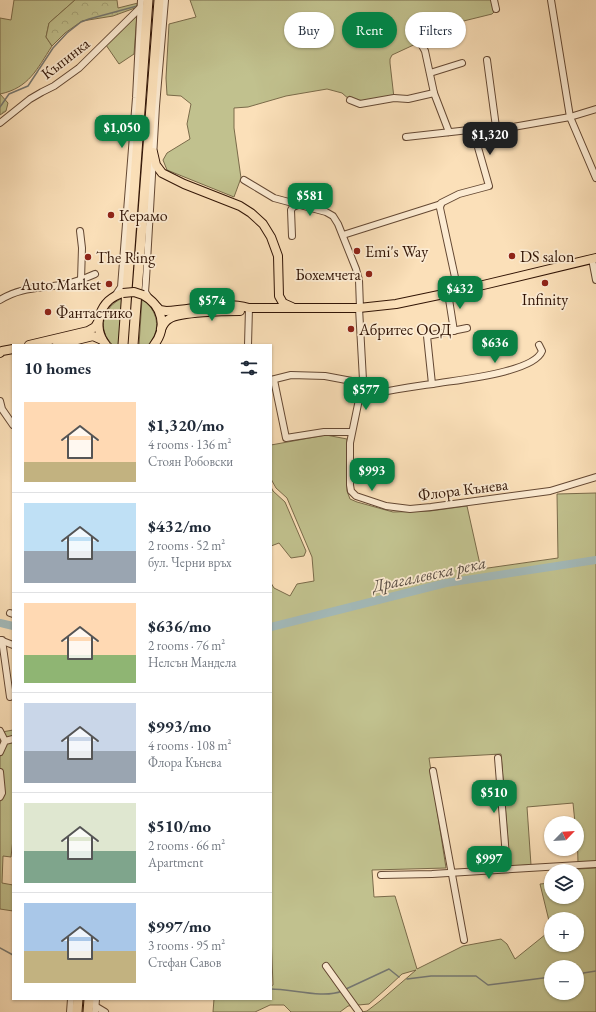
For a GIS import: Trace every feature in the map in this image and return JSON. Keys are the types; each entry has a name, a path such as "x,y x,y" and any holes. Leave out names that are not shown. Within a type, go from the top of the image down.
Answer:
{"highway":[{"path":"124,344 148,0"},
{"path":"133,344 153,89 158,0"},
{"path":"142,4 147,15"},
{"path":"156,33 163,16"},
{"path":"138,56 147,28"},
{"path":"153,89 156,106"},
{"path":"77,1012 78,1000"}],"main road":[{"path":"153,152 156,165 162,173 184,184 240,206 251,213 263,224 271,237 278,256 278,293 280,299 285,304 296,308"},
{"path":"33,344 88,331 95,327 103,307 114,296 123,293 134,292 146,296 160,310 166,311 212,305 241,306 249,308 360,308 396,304 594,259"},
{"path":"157,307 161,318 162,329"},
{"path":"155,344 158,340 165,322 169,318 200,312 241,311 249,308"},
{"path":"98,322 99,330 104,342"},
{"path":"61,344 93,336 104,342"},
{"path":"0,354 2,351 12,349"},
{"path":"0,354 3,356 12,354"}],"street":[{"path":"114,296 121,287 142,4 141,0"},
{"path":"146,296 145,290 153,152 165,0"},
{"path":"494,0 496,9"},
{"path":"551,0 570,117 596,178"},
{"name":"Къпинка","path":"0,123 30,99 54,86 91,57 142,4"},
{"path":"423,48 434,94 449,132"},
{"path":"487,60 496,127"},
{"path":"430,73 462,63"},
{"path":"350,100 360,104 394,98 408,99 434,94"},
{"path":"406,137 496,127 514,127 570,117 596,109"},
{"path":"343,235 441,204 460,194 489,186 473,130"},
{"name":"Флора Кънева","path":"244,180 274,198 330,214 338,224 358,274 363,373 362,387 351,432 350,450 350,485 351,491 356,496 386,506 410,509 550,491 596,477"},
{"path":"441,204 440,215 458,291"},
{"path":"292,236 291,210 293,207 298,205"},
{"path":"80,231 82,248 81,280"},
{"path":"594,259 596,280"},
{"path":"0,300 18,290 66,284 95,274"},
{"path":"448,293 454,331"},
{"path":"248,344 249,308"},
{"path":"432,384 427,336 467,328"},
{"path":"351,432 324,432 286,438 272,380 297,375 325,376 356,382 367,391 375,392 460,380 510,370 530,362 542,352 539,345"},
{"path":"0,401 1,410 12,425"},
{"path":"1,640 12,645"},
{"path":"1,640 10,697"},
{"path":"0,731 5,741"},
{"path":"5,741 12,739"},
{"path":"0,752 5,741"},
{"path":"498,758 507,869"},
{"path":"433,771 464,940"},
{"path":"0,772 2,794 0,797"},
{"path":"381,875 452,873 596,864"},
{"path":"326,966 359,1012"},
{"path":"70,1000 70,1012"},
{"path":"93,1006 105,1012"}],"green space":[{"path":"14,0 75,0 49,23 46,37 52,46 37,70 18,87 0,94 0,18 11,20"},
{"path":"75,0 117,0 118,8 138,3 135,8 113,16 82,21 65,33 52,46 46,37 49,23"},
{"path":"190,0 494,0 495,11 492,14 466,20 466,12 405,12 405,48 407,48 392,55 390,59 394,98 372,103 350,100 342,93 327,89 286,96 248,107 234,108 234,128 241,178 234,197 167,170 163,160 167,153 190,139 187,124 191,104 181,96 167,95 166,78 169,24 196,17"},
{"path":"137,14 134,54 119,64 106,45"},
{"path":"0,94 8,103 6,111 0,115"},
{"path":"123,298 119,344 112,344 108,339 103,326 107,312 116,302"},
{"path":"142,299 155,314 156,327 155,333 149,344 139,344"},
{"path":"326,435 347,439 347,491 350,499 393,512 430,511 467,506 481,569 558,558 557,494 596,493 596,862 578,863 578,856 584,856 584,816 574,816 573,803 527,807 531,865 510,866 501,754 429,758 446,868 372,870 374,897 395,896 417,969 463,946 501,939 507,944 515,959 544,936 544,952 584,952 584,912 547,912 545,904 584,904 584,869 596,868 596,1012 362,1012 367,1011 380,1001 416,970 402,974 369,1004 348,1006 340,1012 291,1012 284,1005 270,1005 255,1012 213,1012 214,1000 272,1000 272,585 274,588 290,596 297,584 314,581 312,557 287,498 276,488 272,481 272,445"},
{"path":"272,489 285,502 306,551 304,556 291,558 279,543 272,546"},
{"path":"0,727 2,732 12,730 12,848 11,857 3,856 2,883 12,885 12,911 0,909"},
{"path":"540,884 544,884 544,900"}],"waterway":[{"path":"0,107 9,94 28,86 53,48 67,33 81,22 137,6"},
{"name":"Драгалевска река","path":"272,627 446,583 596,560"},
{"name":"Драгалевска река","path":"0,623 12,626"},
{"path":"0,948 12,954"},
{"path":"346,989 389,969 399,977"},
{"path":"584,973 596,971"},
{"path":"407,979 431,976 476,976 488,985 544,978"},
{"path":"272,989 317,994 342,991"}],"place":[{"name":"Керамо","path":"111,215"},
{"name":"Emi's Way","path":"357,251"},
{"name":"DS salon","path":"512,256"},
{"name":"The Ring","path":"88,257"},
{"name":"Бохемчета","path":"369,274"},
{"name":"Infinity","path":"545,283"},
{"name":"Auto Market","path":"109,284"},
{"name":"Фантастико","path":"48,312"},
{"name":"Абритес ООД","path":"351,329"}]}
